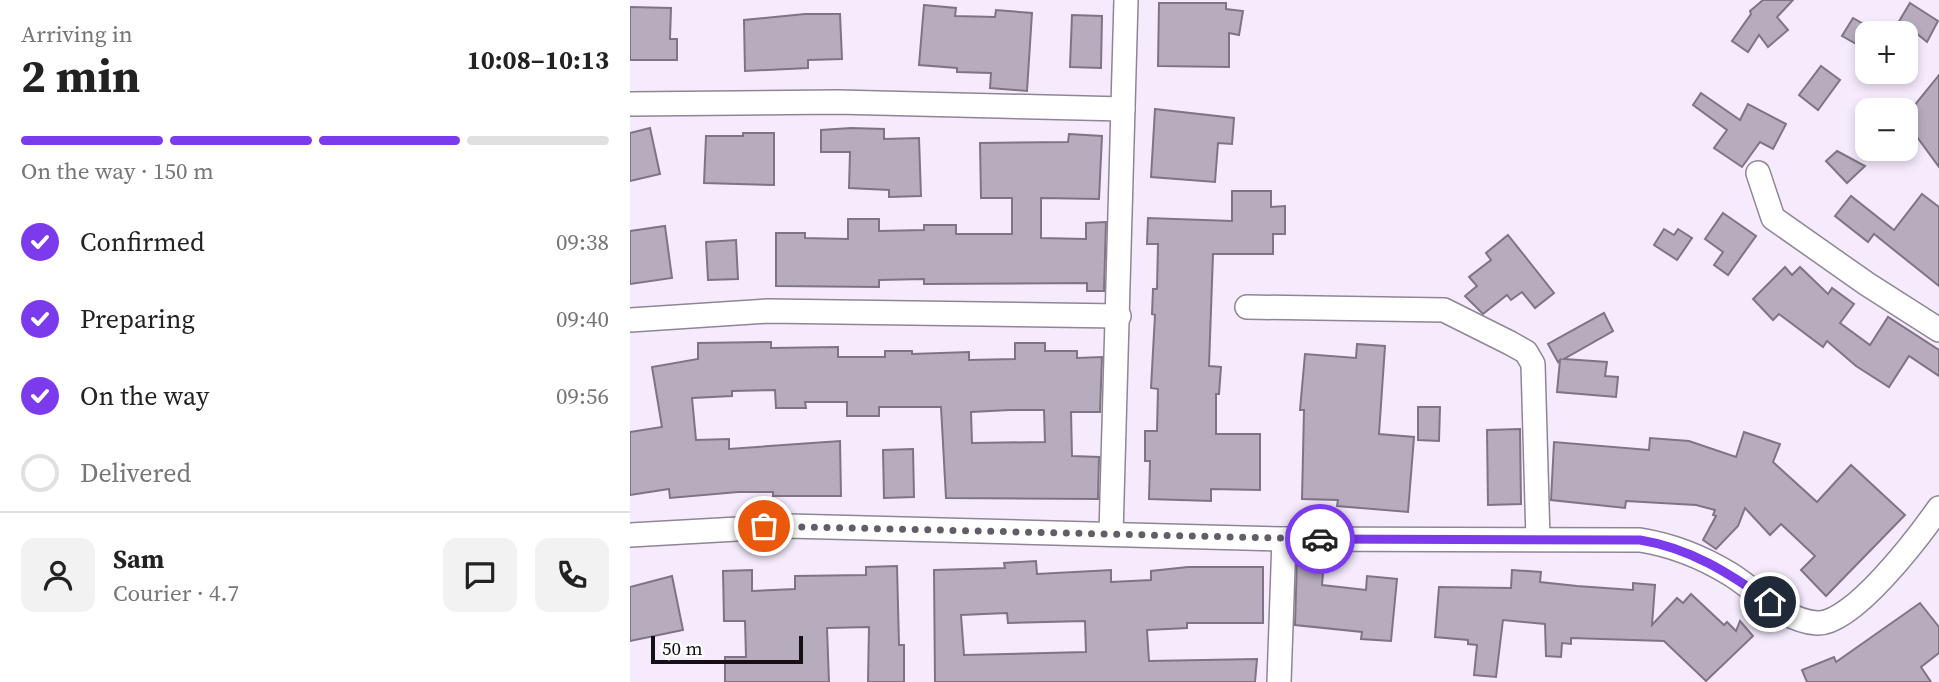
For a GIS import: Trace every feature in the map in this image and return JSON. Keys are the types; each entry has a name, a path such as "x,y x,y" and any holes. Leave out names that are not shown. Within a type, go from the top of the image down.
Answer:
{"street":[{"path":"1111,534 1126,0"},
{"path":"630,104 838,102 1123,109"},
{"path":"1758,173 1773,218 1867,284 1939,330"},
{"path":"1247,307 1444,310 1475,323 1526,352 1533,364 1538,539"},
{"path":"630,320 768,311 1119,316"},
{"path":"630,535 789,526 1284,539 1640,540 1665,544 1729,573 1795,618 1819,624 1840,616 1863,598 1898,562 1939,508"},
{"path":"1279,682 1284,539"}],"building":[{"path":"1763,0 1793,0 1777,17 1788,30 1768,47 1759,35 1748,52 1732,41 1751,14 1750,11"},
{"path":"1159,3 1226,3 1226,9 1243,11 1239,35 1229,33 1229,67 1158,66"},
{"path":"1910,3 1938,21 1927,42 1918,35 1918,21 1899,21"},
{"path":"924,5 956,8 955,16 995,17 996,10 1032,13 1027,91 990,88 991,73 957,72 957,68 919,65"},
{"path":"630,7 671,8 670,39 677,39 677,60 630,60"},
{"path":"805,14 840,14 842,59 808,60 808,68 745,71 744,20"},
{"path":"1072,15 1102,16 1101,68 1070,67"},
{"path":"1853,18 1858,21 1855,21 1855,43 1842,36"},
{"path":"1821,66 1840,80 1818,110 1799,95"},
{"path":"1939,75 1939,167 1918,138 1918,101"},
{"path":"1701,93 1740,120 1748,104 1786,124 1773,149 1760,142 1742,167 1714,148 1727,130 1693,105"},
{"path":"1155,109 1234,118 1232,144 1218,143 1215,182 1151,177"},
{"path":"650,128 660,174 630,181 630,133"},
{"path":"884,129 884,139 919,138 921,196 889,197 889,190 849,188 850,152 821,152 821,130"},
{"path":"743,133 774,133 774,185 704,183 706,136 743,136"},
{"path":"1069,134 1102,136 1099,199 1041,198 1041,238 1086,239 1086,223 1106,222 1104,291 1087,291 1087,283 924,284 924,279 879,280 879,287 776,286 776,233 805,233 805,238 848,239 848,219 879,219 879,231 924,230 924,225 956,225 956,234 1012,234 1012,198 981,198 980,143 1068,142"},
{"path":"1837,151 1865,166 1847,183 1826,161"},
{"path":"1232,191 1271,191 1271,207 1285,206 1285,234 1273,234 1273,254 1213,254 1209,366 1221,367 1219,394 1216,394 1216,434 1260,434 1260,490 1211,489 1211,501 1149,499 1150,461 1145,461 1145,431 1157,431 1158,389 1151,388 1155,315 1152,314 1153,289 1157,289 1158,244 1147,244 1148,218 1232,221"},
{"path":"1922,194 1939,207 1939,286 1874,234 1868,242 1835,216 1851,196 1894,230"},
{"path":"1723,213 1756,236 1728,275 1714,265 1723,252 1705,239"},
{"path":"665,226 672,278 630,284 630,231"},
{"path":"1664,229 1674,235 1678,229 1692,238 1677,260 1654,245"},
{"path":"1508,235 1554,293 1535,308 1522,292 1511,300 1507,295 1483,314 1465,296 1477,286 1469,277 1491,260 1486,253"},
{"path":"736,240 738,279 708,280 706,242"},
{"path":"1785,267 1792,275 1800,267 1828,294 1832,288 1854,304 1840,323 1870,345 1888,317 1939,350 1939,376 1909,356 1889,387 1856,366 1827,341 1823,347 1779,314 1773,320 1753,299"},
{"path":"1604,313 1613,331 1564,359 1607,362 1605,376 1618,377 1616,397 1557,392 1560,360 1558,362 1548,344"},
{"path":"771,342 771,348 838,347 838,357 885,357 885,351 912,351 912,354 969,352 969,360 1015,359 1015,343 1045,343 1045,351 1077,351 1077,358 1102,357 1100,412 1071,412 1072,456 1099,457 1098,499 946,498 941,407 879,407 879,416 847,416 847,402 805,402 806,408 776,408 775,390 732,391 732,396 692,398 696,440 729,439 729,449 840,441 841,496 773,496 773,492 738,492 670,498 669,489 630,495 630,432 662,427 652,367 698,359 698,343","holes":["1044,410 1045,442 972,443 971,412"]},
{"path":"1357,344 1385,346 1379,434 1414,437 1408,512 1337,506 1338,500 1302,499 1304,410 1300,410 1305,354 1356,358"},
{"path":"1418,407 1440,407 1439,441 1418,440"},
{"path":"1520,429 1521,504 1488,505 1487,430"},
{"path":"1744,432 1780,444 1773,462 1817,502 1851,465 1905,515 1826,596 1801,570 1815,556 1781,524 1770,535 1745,508 1738,526 1716,549 1703,540 1716,516 1713,515 1715,510 1696,505 1626,501 1625,508 1551,500 1554,442 1649,450 1650,438 1689,441 1736,457"},
{"path":"913,449 914,497 884,498 883,450"},
{"path":"1297,559 1324,561 1322,585 1366,590 1367,576 1397,579 1391,641 1361,639 1362,632 1295,625"},
{"path":"1036,561 1037,574 1111,570 1111,582 1151,580 1151,571 1188,567 1263,567 1263,623 1187,623 1187,628 1147,630 1149,661 1257,659 1255,682 935,682 934,570 1005,568 1004,563","holes":["1007,613 1008,623 1085,621 1086,652 964,655 961,615"]},
{"path":"897,566 899,645 904,645 904,682 868,682 869,627 827,628 829,682 725,682 725,657 746,657 745,621 724,621 723,571 752,570 752,591 795,589 795,576 866,575 866,567"},
{"path":"1512,570 1541,572 1540,582 1577,586 1633,590 1633,583 1655,585 1652,625 1677,598 1683,603 1691,594 1724,625 1727,622 1736,631 1740,621 1753,636 1706,681 1664,641 1571,638 1571,644 1562,643 1561,657 1546,656 1545,624 1503,620 1496,677 1474,675 1477,645 1468,644 1468,640 1435,637 1439,587 1511,588"},
{"path":"672,576 683,630 630,641 630,587"},
{"path":"1920,603 1939,627 1939,653 1921,667 1931,682 1807,682 1802,670 1834,657 1836,662"}],"way so far":[{"path":"764,526 1320,539"}],"route":[{"path":"1320,539 1640,540 1665,544 1695,555 1729,573 1770,602"}]}
